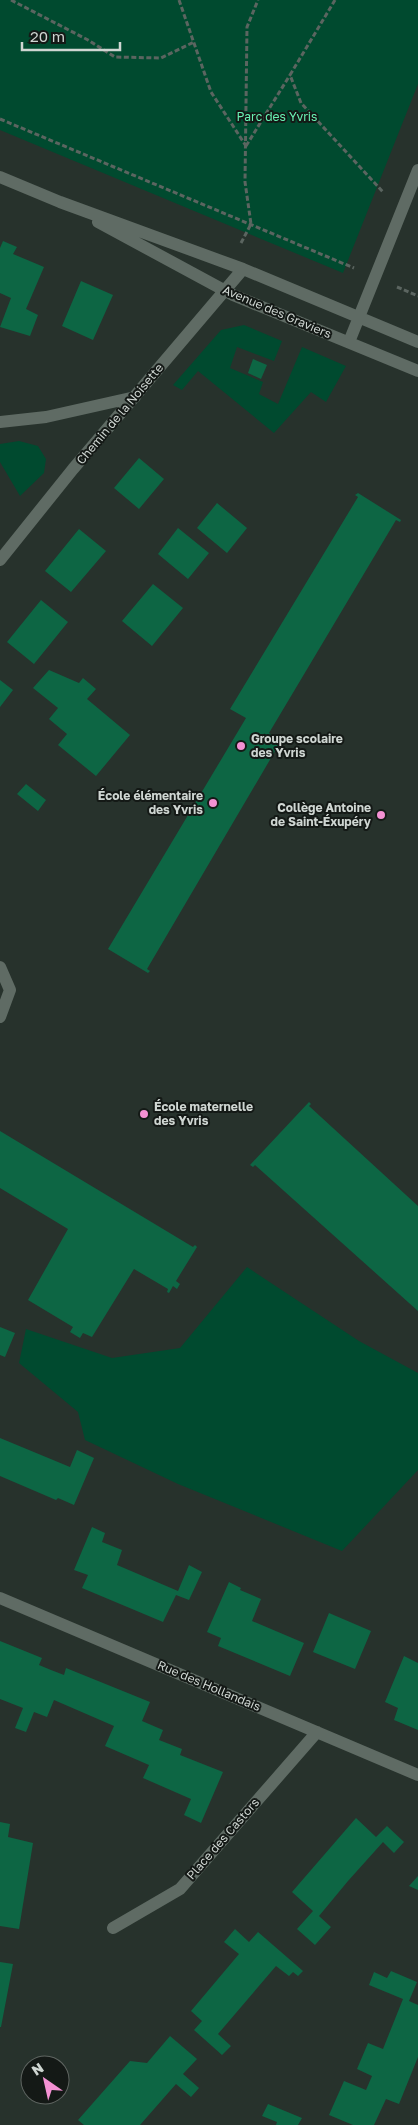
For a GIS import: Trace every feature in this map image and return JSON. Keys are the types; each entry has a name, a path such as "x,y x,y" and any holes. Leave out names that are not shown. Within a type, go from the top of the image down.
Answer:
{"street":[{"path":"349,342 418,170"},
{"name":"Avenue des Graviers","path":"0,177 60,202 243,269 418,342"},
{"name":"Avenue des Graviers","path":"60,202 224,290 418,371"},
{"name":"Chemin de la Noisette","path":"0,560 243,269"},
{"path":"0,422 46,417 135,397"},
{"path":"0,967 10,990 0,1017"},
{"name":"Rue des Hollandais","path":"0,1598 418,1775"},
{"name":"Place des Castors","path":"113,1928 180,1889 317,1732"}],"path":[{"path":"11,0 88,40 115,58 161,58 194,42"},
{"path":"179,0 211,92 246,147"},
{"path":"234,240 242,243 251,224 245,182 247,27 258,0"},
{"path":"246,147 335,0"},
{"path":"290,76 301,103 400,212"},
{"path":"0,119 418,296"}],"green space":[{"name":"Parc des Yvris","path":"0,0 418,0 418,84 343,273 0,130"},
{"path":"244,325 282,341 274,361 237,347 230,368 263,382 259,394 278,404 302,347 346,366 326,402 311,392 274,433 198,371 182,390 173,385 221,330"},
{"path":"19,441 38,446 46,459 44,473 20,496 0,462 0,444"},
{"path":"247,1267 359,1341 418,1373 418,1470 342,1551 178,1484 85,1440 78,1412 19,1363 26,1329 112,1358 180,1348"}],"building":[{"path":"3,241 17,247 13,254 44,267 26,309 38,315 30,336 0,327 11,298 0,293 0,248"},
{"path":"81,281 113,295 93,340 62,326"},
{"path":"253,359 267,365 261,379 248,373"},
{"path":"139,458 164,479 139,509 114,488"},
{"path":"358,493 401,520 400,522 396,520 269,733 281,741 147,969 150,971 148,973 108,949 246,718 230,709 358,497 355,495"},
{"path":"217,503 247,528 227,553 197,528"},
{"path":"178,528 209,553 188,579 158,554"},
{"path":"79,529 106,551 71,592 45,571"},
{"path":"153,584 183,608 152,646 122,621"},
{"path":"41,600 68,622 34,664 7,642"},
{"path":"49,670 79,683 83,678 96,689 87,699 130,735 96,776 58,745 67,734 49,719 58,708 33,688"},
{"path":"0,680 13,690 0,707"},
{"path":"26,784 46,800 38,811 17,794"},
{"path":"309,1102 311,1104 309,1106 418,1206 418,1311 255,1165 253,1167 250,1165"},
{"path":"0,1131 193,1247 195,1245 197,1247 176,1281 180,1284 177,1289 173,1286 169,1293 167,1292 168,1289 134,1269 92,1337 83,1333 80,1338 70,1332 73,1327 28,1300 68,1229 0,1188"},
{"path":"0,1327 15,1333 5,1357 0,1355"},
{"path":"0,1438 70,1467 77,1450 94,1458 74,1505 58,1498 56,1500 0,1476"},
{"path":"92,1527 105,1533 102,1542 122,1550 117,1565 178,1591 189,1565 202,1572 189,1600 176,1595 163,1622 82,1588 88,1575 74,1570"},
{"path":"229,1582 241,1588 240,1590 261,1599 252,1621 304,1643 290,1676 218,1646 221,1638 207,1632"},
{"path":"329,1613 371,1631 355,1669 313,1652"},
{"path":"0,1641 42,1658 39,1665 51,1670 64,1675 66,1668 150,1702 142,1721 163,1730 159,1740 182,1749 180,1755 223,1772 201,1823 184,1815 191,1799 143,1778 149,1765 105,1746 114,1726 54,1700 47,1717 34,1712 26,1732 15,1728 23,1708 0,1699"},
{"path":"404,1656 418,1663 418,1730 394,1720 398,1708 385,1702"},
{"path":"356,1818 376,1837 387,1826 404,1842 394,1853 383,1842 348,1881 319,1916 331,1927 315,1945 297,1929 313,1911 292,1892"},
{"path":"0,1822 10,1824 8,1837 33,1843 19,1929 0,1926"},
{"path":"418,1876 418,1890 409,1886"},
{"path":"235,1929 249,1942 258,1932 303,1971 298,1976 293,1972 289,1976 276,1966 218,2034 231,2046 222,2055 194,2030 202,2021 191,2011 239,1954 224,1942"},
{"path":"0,1962 13,1964 1,2027 0,2027"},
{"path":"391,1971 417,1982 409,2001 418,2005 418,2057 399,2104 386,2099 374,2125 353,2125 329,2115 344,2081 366,2090 372,2076 357,2069 368,2043 383,2049 403,1999 369,1985 374,1972 387,1978"},
{"path":"170,2036 197,2059 183,2074 199,2088 191,2097 176,2084 140,2125 84,2125 78,2120 130,2061 147,2063"},
{"path":"268,2104 302,2118 298,2125 276,2125 277,2122 262,2116"}],"place":[{"name":"Groupe scolaire des Yvris","path":"241,746"},
{"name":"École élémentaire des Yvris","path":"213,803"},
{"name":"Collège Antoine de Saint-Éxupéry","path":"381,815"},
{"name":"École maternelle des Yvris","path":"144,1114"}]}
